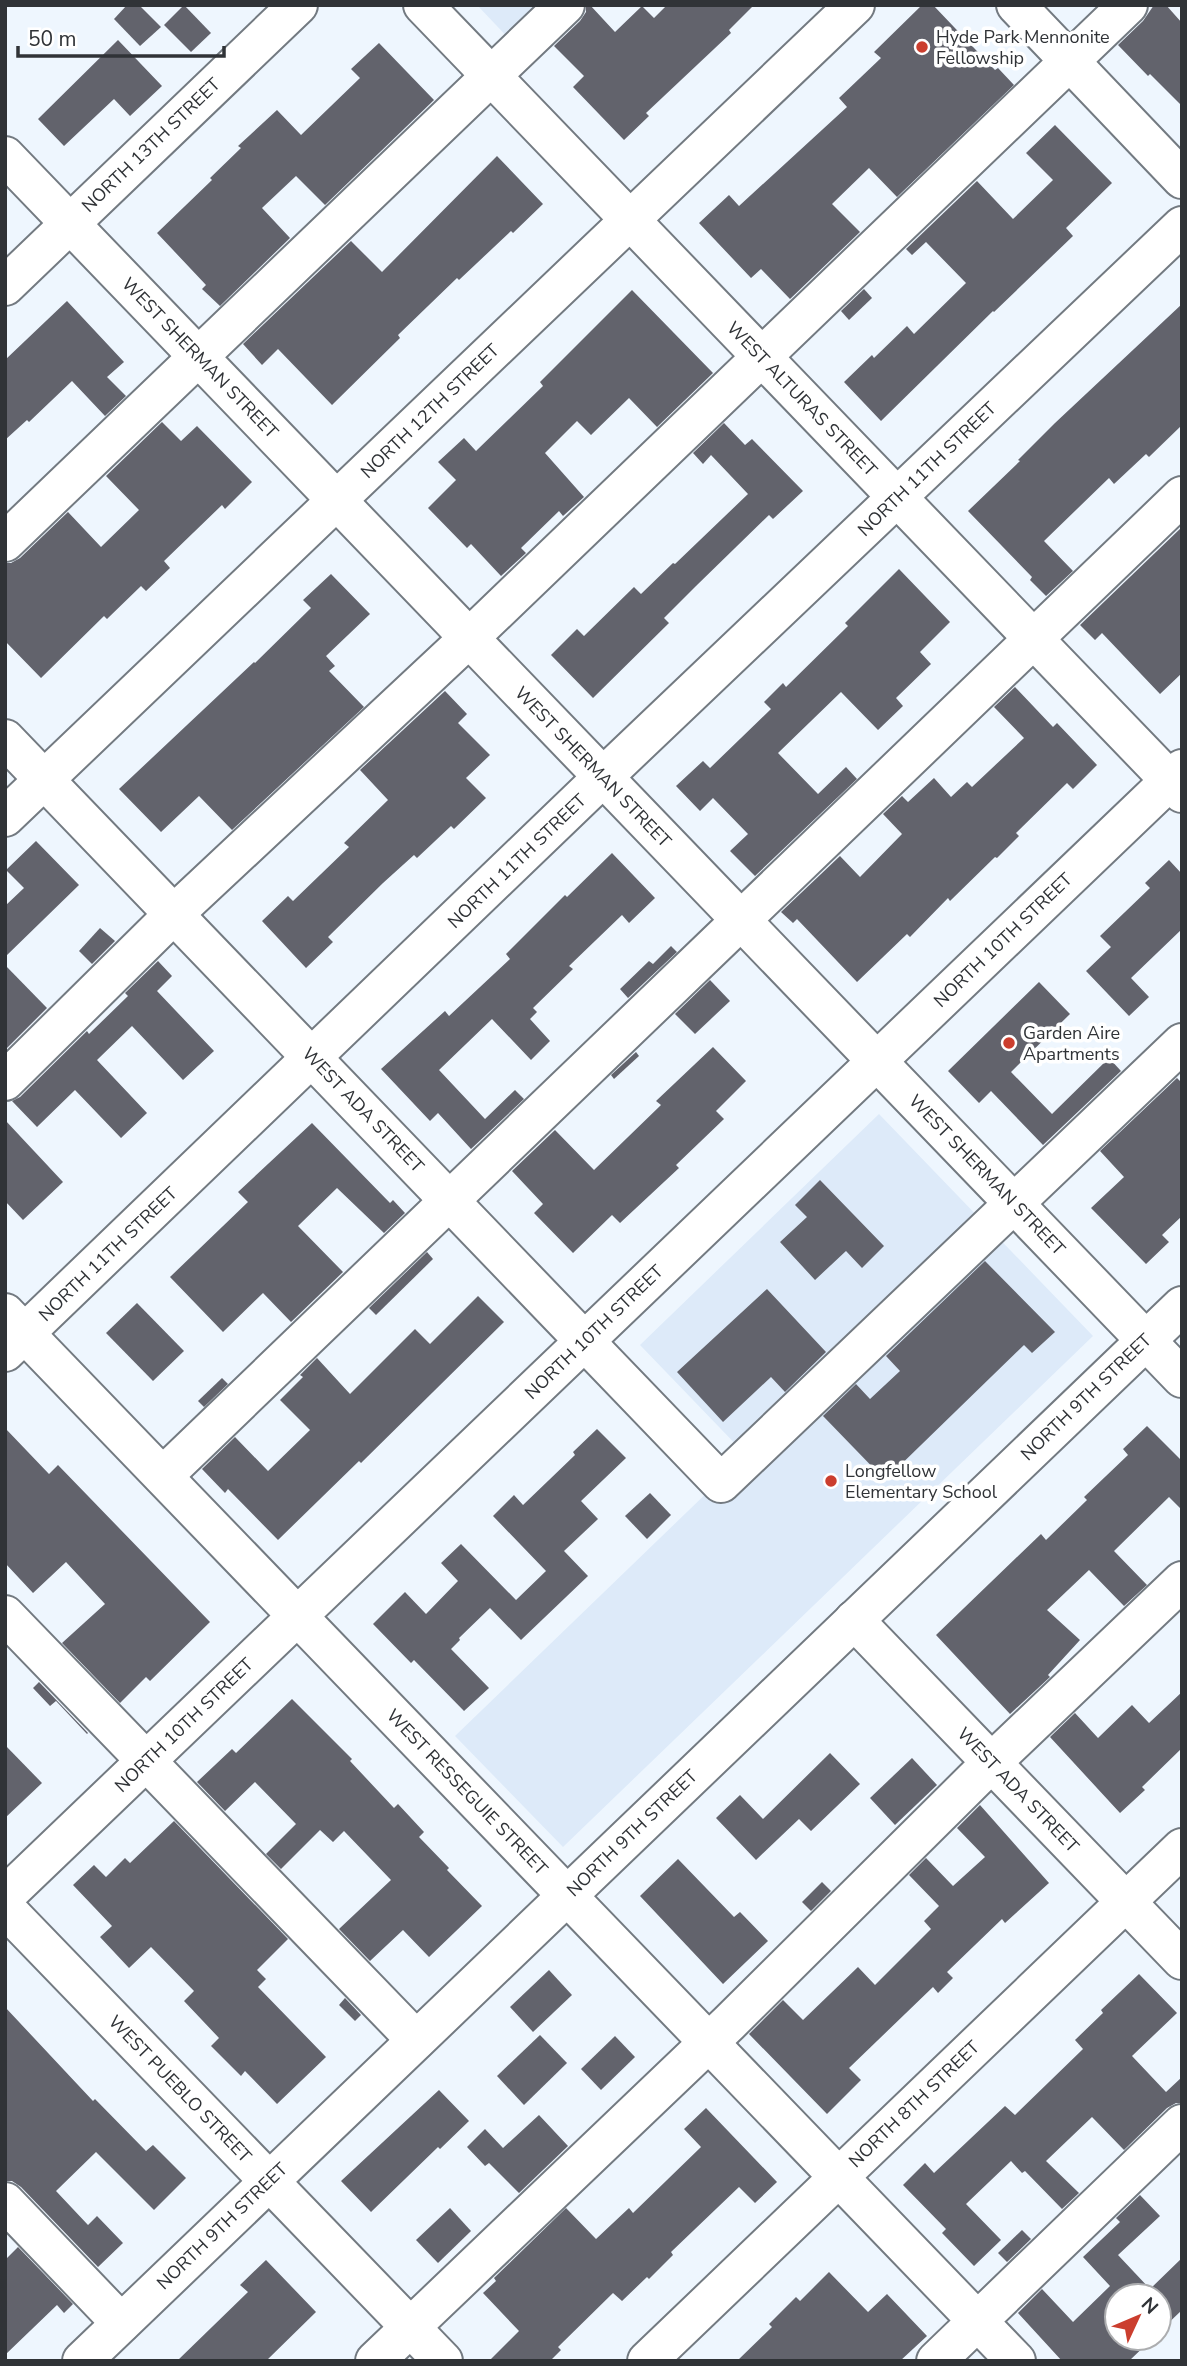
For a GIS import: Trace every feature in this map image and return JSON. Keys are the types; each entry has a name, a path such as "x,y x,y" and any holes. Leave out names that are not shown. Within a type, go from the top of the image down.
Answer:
{"street":[{"name":"NORTH 13TH STREET","path":"5,286 298,5"},
{"name":"WEST ALTURAS STREET","path":"423,5 1033,639 1178,781"},
{"path":"5,542 565,5"},
{"name":"NORTH 12TH STREET","path":"5,817 855,5"},
{"path":"1016,5 1182,179"},
{"path":"5,1081 174,914 469,638 1128,5"},
{"name":"WEST SHERMAN STREET","path":"5,156 1182,1378"},
{"name":"NORTH 11TH STREET","path":"12,1333 313,1058 603,777 1182,226"},
{"path":"163,1476 1182,496"},
{"name":"WEST ADA STREET","path":"5,738 721,1483 1014,1203"},
{"name":"NORTH 10TH STREET","path":"5,1896 877,1061 1178,781"},
{"path":"1014,1203 1182,1043"},
{"name":"NORTH 9TH STREET","path":"82,2361 1182,1306"},
{"name":"WEST RESSEGUIE STREET","path":"12,1333 163,1476 1016,2361"},
{"path":"375,2361 709,2042 991,1763 1182,1581"},
{"path":"5,1615 416,2040"},
{"name":"WEST ADA STREET","path":"853,1620 1182,1960"},
{"name":"NORTH 8TH STREET","path":"647,2361 1182,1848"},
{"name":"WEST PUEBLO STREET","path":"5,1908 443,2361"},
{"path":"936,2361 1182,2124"},
{"path":"5,2202 121,2323"}],"shaded area":[{"path":"477,5 553,5 513,43"},
{"name":"Longfellow Elementary School","path":"879,1114 1093,1336 563,1847 455,1736 746,1455 640,1345"}],"building":[{"path":"127,5 139,5 161,27 140,46 114,19"},
{"path":"184,5 211,33 191,52 164,25"},
{"path":"586,5 590,5 615,32 642,6 654,18 667,5 754,5 729,30 731,33 646,113 649,116 624,140 573,87 584,76 554,46 580,21 586,12"},
{"path":"922,5 933,5 995,70 998,68 1014,85 897,197 869,168 832,204 860,232 790,299 761,269 751,278 699,223 729,195 739,206 847,107 839,98 881,58 874,52"},
{"path":"1154,5 1166,5 1182,23 1182,106 1118,45 1143,21"},
{"path":"118,40 162,86 130,116 114,99 64,146 38,119"},
{"path":"379,43 434,100 325,205 296,176 262,208 290,238 220,306 202,289 206,285 157,233 212,180 210,178 241,148 238,146 277,110 301,135 360,78 351,69"},
{"path":"1055,125 1112,183 1066,228 1073,236 881,421 844,382 907,326 914,334 966,283 926,242 912,255 906,249 977,181 1013,219 1053,180 1026,153"},
{"path":"497,156 543,204 459,280 457,278 332,405 278,349 262,365 243,344 351,241 382,272"},
{"path":"864,289 872,298 849,320 841,311"},
{"path":"632,290 713,373 657,427 629,398 591,435 577,421 545,453 584,497 563,516 559,511 521,548 526,553 501,576 471,544 467,548 428,508 456,480 438,462 464,438 476,451 543,386 540,382"},
{"path":"67,301 124,362 107,377 126,396 105,416 72,381 29,422 27,420 5,440 5,360"},
{"path":"1182,304 1182,425 1149,457 1146,454 1114,484 1109,478 1044,541 1073,571 1046,596 1030,580 1032,577 968,511 1055,423"},
{"path":"162,422 181,441 197,426 252,482 225,509 222,505 164,561 170,568 146,591 141,586 107,619 104,616 41,678 5,641 5,563 20,558 68,512 101,547 139,510 106,476"},
{"path":"724,423 745,445 752,439 803,491 773,519 769,515 696,586 664,618 669,623 593,698 551,655 577,629 584,636 634,587 641,594 748,494 711,455 703,464 693,453"},
{"path":"1182,527 1182,673 1160,694 1102,633 1095,640 1080,625"},
{"path":"899,569 950,622 920,652 931,664 896,698 903,706 878,730 841,692 778,753 818,794 846,767 857,779 755,876 730,851 748,834 713,798 700,811 676,786 703,761 710,768 771,709 764,702 783,683 786,687 848,626 845,623"},
{"path":"331,574 370,614 326,656 335,666 329,671 364,707 232,830 199,796 161,832 119,789 311,608 303,600"},
{"path":"1015,687 1053,727 1057,723 1097,765 1073,789 1067,783 1016,833 1019,836 997,858 950,901 948,898 910,937 907,934 857,982 797,919 793,923 781,912 840,856 860,877 902,834 883,814 902,796 908,802 934,778 951,797 967,782 972,787 1024,738 994,707"},
{"path":"445,691 467,714 458,723 490,755 466,778 486,798 454,829 451,826 417,858 414,855 383,883 328,937 333,942 306,968 262,921 288,896 293,901 349,847 344,843 388,800 360,770"},
{"path":"36,841 79,885 5,957 5,906 24,888 6,870"},
{"path":"612,853 655,898 629,923 622,915 569,966 573,969 533,1008 537,1012 530,1019 550,1041 531,1060 492,1019 439,1070 485,1119 515,1090 524,1099 471,1149 438,1113 430,1121 381,1069 445,1011 449,1016 510,959 506,954"},
{"path":"1169,860 1182,874 1182,929 1131,978 1149,997 1129,1016 1086,971 1111,947 1100,936 1150,888 1145,883"},
{"path":"100,928 115,941 92,964 79,951"},
{"path":"671,946 677,952 628,998 620,989 649,961 653,964"},
{"path":"158,961 172,976 157,991 214,1051 183,1080 132,1026 97,1060 147,1113 121,1138 75,1090 37,1127 12,1101 20,1097 87,1031 89,1034 128,996 125,993"},
{"path":"5,965 47,1008 5,1050"},
{"path":"710,980 730,1001 695,1034 675,1014"},
{"name":"Garden Aire Apartments","path":"1039,982 1070,1014 1011,1072 1052,1114 1109,1058 1121,1071 1043,1145 991,1091 979,1103 948,1071"},
{"path":"713,1047 746,1081 716,1111 724,1119 676,1165 679,1168 620,1223 612,1215 573,1253 534,1213 543,1204 512,1171 555,1130 594,1170 661,1105 656,1101"},
{"path":"636,1052 639,1056 614,1079 611,1075"},
{"path":"1177,1078 1182,1083 1182,1216 1162,1235 1169,1242 1146,1264 1091,1208 1124,1177 1100,1151"},
{"path":"5,1120 63,1182 23,1220 5,1201"},
{"path":"312,1123 390,1203 393,1200 405,1213 384,1233 337,1188 298,1226 343,1272 291,1322 263,1293 223,1332 170,1277 248,1202 238,1192"},
{"path":"820,1180 884,1246 862,1268 846,1251 815,1280 780,1242 807,1217 795,1205"},
{"path":"427,1252 433,1259 376,1315 369,1308"},
{"path":"985,1261 1055,1332 1032,1353 1024,1345 885,1480 823,1416 856,1384 870,1399 900,1371 886,1356"},
{"path":"767,1289 826,1352 785,1392 771,1377 723,1422 677,1372"},
{"path":"478,1296 504,1322 361,1463 359,1461 278,1540 228,1489 225,1493 202,1469 235,1437 268,1471 310,1430 280,1400 317,1358 350,1394 415,1329 430,1344"},
{"path":"137,1303 184,1351 153,1381 106,1333"},
{"path":"222,1378 228,1384 204,1407 198,1401"},
{"path":"1147,1426 1182,1461 1182,1510 1169,1497 1114,1551 1147,1585 1124,1606 1089,1570 1047,1610 1080,1640 1048,1675 1050,1677 1010,1714 936,1635 1041,1534 1046,1540 1087,1500 1084,1497 1128,1455 1123,1449"},
{"path":"5,1428 49,1474 58,1465 210,1622 150,1681 146,1677 120,1703 62,1643 105,1604 66,1562 33,1593 5,1563"},
{"path":"597,1429 626,1458 581,1501 598,1519 564,1551 588,1576 521,1640 490,1608 459,1638 451,1649 489,1688 464,1711 414,1660 411,1663 373,1624 405,1592 426,1614 458,1581 441,1563 461,1544 516,1600 546,1571 493,1516 514,1495 523,1505 575,1455 573,1452"},
{"path":"650,1493 671,1515 647,1539 625,1516"},
{"path":"39,1682 87,1734 56,1701 50,1706 33,1688"},
{"path":"1182,1692 1182,1748 1142,1787 1145,1790 1120,1813 1050,1737 1075,1713 1098,1738 1132,1705 1149,1723"},
{"path":"292,1699 352,1759 350,1761 394,1808 398,1804 424,1832 419,1837 482,1906 429,1957 403,1930 370,1961 339,1929 391,1880 344,1831 333,1842 320,1830 281,1869 266,1854 296,1824 255,1782 225,1811 197,1782 232,1749 236,1753"},
{"path":"5,1745 42,1783 5,1818"},
{"path":"830,1753 860,1784 811,1831 799,1819 756,1860 716,1818 740,1795 763,1819"},
{"path":"912,1758 937,1785 895,1825 870,1798"},
{"path":"980,1805 1049,1883 1005,1923 1002,1919 947,1972 953,1978 938,1993 933,1987 849,2068 861,2080 827,2114 749,2034 783,2000 803,2020 858,1967 875,1985 931,1929 924,1921 939,1906 909,1875 926,1858 953,1886 985,1857 957,1828"},
{"path":"174,1821 288,1939 257,1970 266,1979 258,1987 326,2057 277,2104 245,2071 241,2076 211,2046 219,2038 184,2001 194,1991 151,1947 129,1968 100,1937 112,1926 73,1885 94,1865 106,1877 125,1858 130,1863"},
{"path":"678,1859 734,1917 740,1912 768,1941 723,1984 640,1896"},
{"path":"822,1882 831,1891 811,1911 802,1902"},
{"path":"549,1970 572,1995 533,2032 510,2007"},
{"path":"1139,1974 1177,2013 1132,2056 1166,2092 1182,2077 1182,2103 1167,2108 1124,2150 1092,2117 1046,2161 1079,2193 1062,2209 1025,2171 1022,2173 1011,2161 966,2204 1001,2240 974,2266 942,2233 946,2229 903,2185 925,2163 934,2173 1005,2106 1015,2115 1083,2049 1075,2040 1103,2013 1101,2010"},
{"path":"345,1998 361,2015 355,2021 339,2005"},
{"path":"5,2007 93,2101 95,2099 146,2151 153,2145 186,2178 154,2210 96,2152 56,2191 88,2225 97,2216 123,2243 98,2267 21,2187 12,2181 5,2181"},
{"path":"540,2035 567,2063 524,2105 497,2076"},
{"path":"615,2036 635,2057 601,2090 581,2069"},
{"path":"439,2090 469,2121 371,2212 341,2181"},
{"path":"706,2108 777,2182 755,2203 739,2187 671,2252 673,2255 649,2279 647,2277 622,2301 613,2293 558,2347 561,2350 550,2361 489,2361 519,2331 483,2293 496,2281 494,2278 566,2208 596,2239 629,2208 633,2213 701,2147 684,2129"},
{"path":"539,2115 568,2146 519,2193 489,2163 485,2166 467,2147 485,2129 503,2148"},
{"path":"1140,2195 1160,2216 1118,2255 1143,2282 1106,2282 1083,2257 1120,2222 1116,2218"},
{"path":"450,2208 471,2231 438,2263 416,2240"},
{"path":"1022,2230 1031,2239 1007,2262 998,2253"},
{"path":"18,2247 73,2304 64,2313 57,2305 5,2355 5,2260"},
{"path":"1182,2258 1182,2310 1173,2319 1173,2282 1157,2282"},
{"path":"266,2260 316,2312 266,2361 177,2361 248,2292 240,2285"},
{"path":"829,2272 868,2312 887,2294 927,2336 900,2361 737,2361 772,2327 769,2324 796,2297 800,2301"},
{"path":"1042,2289 1073,2322 1103,2293 1103,2352 1138,2352 1129,2361 1062,2361 1018,2313"}],"place":[{"name":"Hyde Park Mennonite Fellowship","path":"922,47"},
{"name":"Garden Aire Apartments","path":"1009,1043"},
{"name":"Longfellow Elementary School","path":"831,1481"}]}
